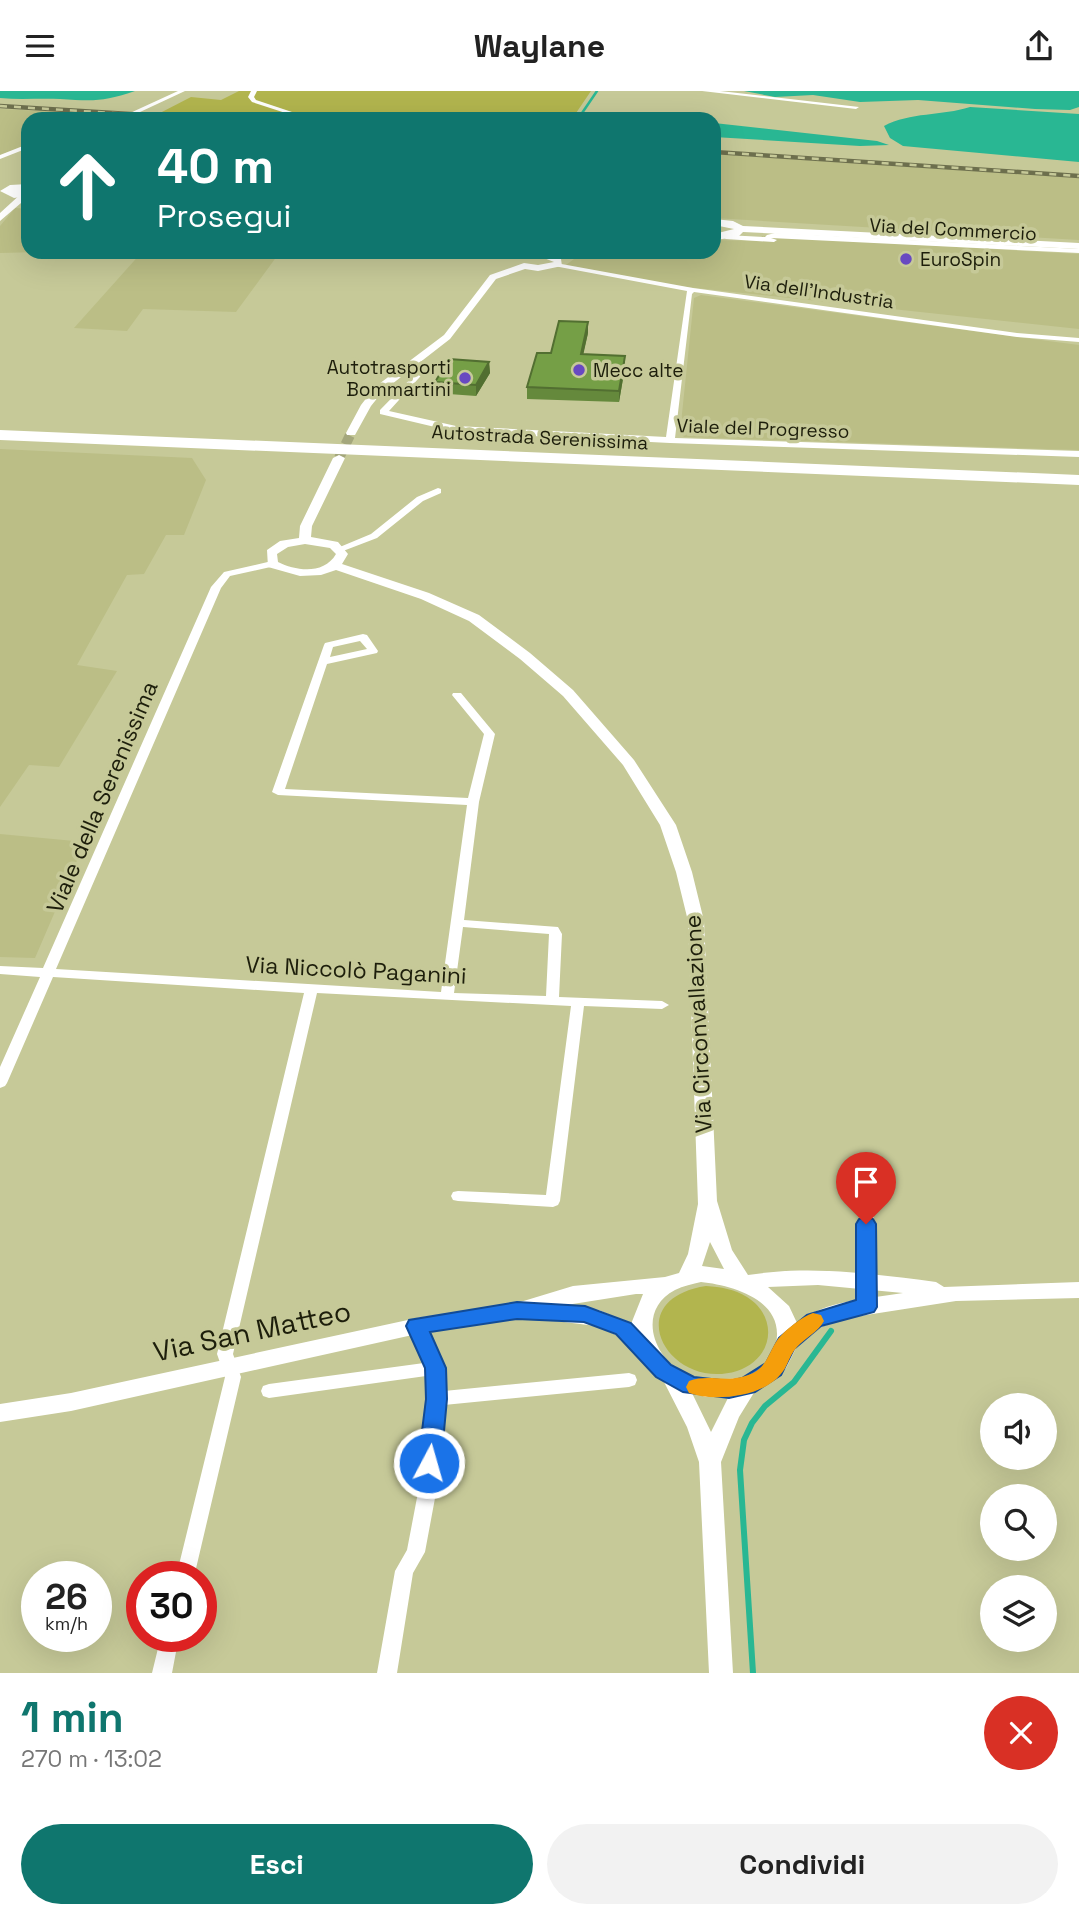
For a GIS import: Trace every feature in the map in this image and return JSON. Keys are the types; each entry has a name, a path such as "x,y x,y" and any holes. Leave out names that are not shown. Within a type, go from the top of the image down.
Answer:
{"highway":[{"name":"Autostrada Serenissima","path":"0,425 1079,470"},
{"name":"Autostrada Serenissima","path":"0,435 1079,480"}],"main road":[{"path":"3,190 21,190"},
{"path":"721,223 733,224 741,229 1079,246"},
{"path":"721,237 737,234 741,229"}],"street":[{"path":"138,112 182,91"},
{"path":"254,91 251,97 254,101 288,112"},
{"path":"705,91 856,107"},
{"path":"0,160 21,150"},
{"path":"0,160 21,154"},
{"path":"3,190 11,206"},
{"path":"0,218 21,195"},
{"name":"Via del Commercio","path":"726,237 813,241 826,238 1079,251"},
{"path":"351,432 379,389 447,337 493,277 524,266 535,268 566,259"},
{"name":"Via dell'Industria","path":"555,262 693,289 1006,333 1079,340"},
{"path":"670,440 689,293 693,289"},
{"name":"Viale del Progresso","path":"425,366 383,412 456,429 670,440 1079,454"},
{"path":"305,540 306,526 339,459"},
{"path":"340,549 374,536 421,499 438,491"},
{"path":"305,540 326,541 340,549 340,560 334,565 300,573 289,572 272,564 271,553 276,548 305,540"},
{"name":"Viale della Serenissima","path":"0,1083 221,579 247,568 272,564"},
{"name":"Via Circonvallazione","path":"334,565 425,596 474,618 525,656 568,693 629,763 668,825 684,872 696,921 707,1201 698,1254 688,1276"},
{"path":"323,662 278,792 473,802"},
{"path":"447,997 473,802 490,734 457,695"},
{"path":"457,923 554,930 556,934 552,1001"},
{"name":"Via Niccolò Paganini","path":"0,970 447,997 662,1005"},
{"path":"189,1561 233,1377 225,1354 312,988"},
{"path":"458,1196 554,1201 578,1003"},
{"path":"866,1182 867,1307"},
{"name":"Via Circonvallazione","path":"707,1201 723,1252 744,1282"},
{"name":"Via Circonvallazione","path":"648,1354 640,1335 642,1316 651,1298 667,1285 688,1276 715,1274 744,1282 767,1296 784,1318 786,1344"},
{"path":"744,1282 774,1277 867,1281 956,1293"},
{"name":"Via San Matteo","path":"0,1413 71,1402 417,1326 517,1311 573,1294 667,1285"},
{"path":"673,1378 709,1389 747,1385 774,1369 786,1344 814,1321 846,1310 956,1293 1079,1290"},
{"name":"Via San Matteo","path":"517,1311 585,1314 599,1318 623,1329 648,1354"},
{"path":"417,1326 435,1368 436,1399 429,1463"},
{"path":"648,1354 673,1378 698,1426 710,1462 721,1673"},
{"path":"269,1391 435,1368"},
{"path":"436,1399 629,1380"},
{"path":"710,1462 729,1414 747,1385"},
{"path":"387,1673 404,1571 416,1552 429,1482"},
{"path":"162,1673 167,1652"}],"shaded area":[{"path":"0,91 135,91 106,99 90,100 0,98"},
{"path":"239,91 591,91 577,112 162,112 191,97 221,100"},
{"path":"744,91 1079,91 1079,107 1070,110 1035,109 918,100 860,102 813,95 775,97"},
{"path":"970,107 1079,114 1079,162 903,146 890,138 884,126 904,118"},
{"path":"0,109 62,112 21,112 21,148 0,156"},
{"path":"721,124 877,141 889,145 860,146 721,137"},
{"path":"721,154 1079,178 1079,240 721,218"},
{"path":"15,208 21,208 21,252 0,253 0,226"},
{"path":"762,236 1079,254 1079,329 677,286 566,265 574,259 721,259 721,240 760,241"},
{"path":"136,259 275,259 236,312 143,309 127,331 74,328"},
{"path":"701,295 1079,345 1079,450 684,437 680,433 694,298"},
{"path":"0,449 192,458 206,480 184,535 166,535 144,574 127,575 77,665 117,671 59,767 29,765 0,807"},
{"path":"0,834 85,842 35,958 0,957"},
{"path":"706,1286 742,1294 757,1305 764,1315 768,1326 765,1348 759,1357 737,1371 712,1374 691,1369 674,1357 663,1342 659,1325 664,1308 679,1295"}],"building":[{"name":"Mecc alte","path":"559,321 588,322 581,354 625,356 619,391 527,387 537,353 551,353"},
{"path":"449,359 489,362 476,385 435,382"}],"waterway":[{"path":"583,112 597,91"},
{"path":"753,1673 740,1470 744,1440 752,1423 765,1406 794,1382 831,1331"}],"tunnel":[{"path":"339,458 351,433"}],"railway":[{"path":"0,106 97,112"},
{"path":"721,152 1079,176"}],"slow traffic":[{"path":"696,1387 729,1389 762,1378 774,1369 786,1344 813,1321"}],"place":[{"name":"EuroSpin","path":"906,259"},
{"name":"Mecc alte","path":"579,370"},
{"name":"Autotrasporti Bommartini","path":"465,378"}],"route":[{"path":"429,1463 436,1399 435,1368 417,1326 517,1311 585,1314 623,1329 673,1378 709,1389 747,1385 774,1369 786,1344 814,1321 846,1310 867,1307 866,1224"}]}
